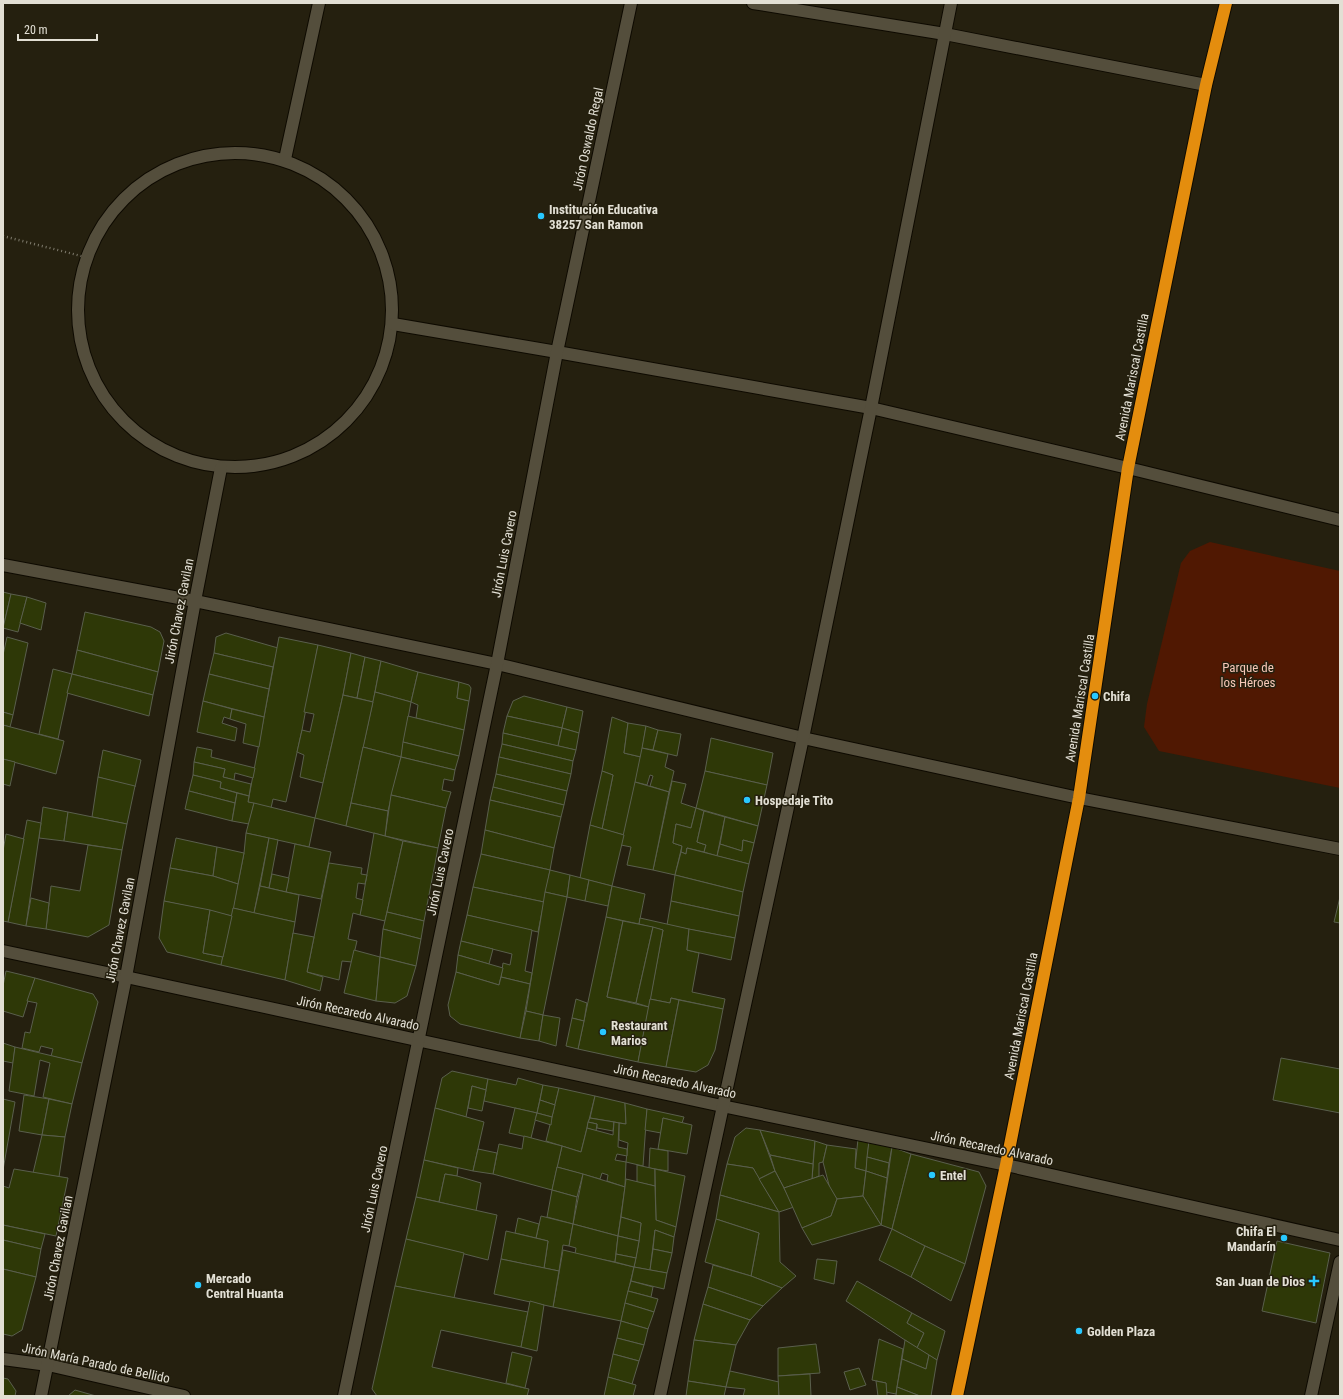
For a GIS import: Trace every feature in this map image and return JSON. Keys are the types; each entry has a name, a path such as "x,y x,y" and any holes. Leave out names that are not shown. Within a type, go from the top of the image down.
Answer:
{"highway":[{"name":"Avenida Mariscal Castilla","path":"957,1396 1006,1165 1079,798 1128,468 1206,85 1226,3"}],"street":[{"path":"285,159 319,3"},
{"name":"Jirón Oswaldo Regal","path":"557,352 631,3"},
{"path":"753,3 945,34 1206,85"},
{"path":"660,1396 802,738 871,408 951,3"},
{"path":"224,151 285,159 332,184 368,223 389,272 393,324 384,365 365,401 337,432 302,454 262,466 222,468 166,452 120,418 88,370 76,314 84,257 116,204 164,167 224,151"},
{"path":"393,324 871,408 1128,468 1340,520"},
{"name":"Jirón Luis Cavero","path":"344,1396 497,664 557,352"},
{"name":"Jirón Chavez Gavilan","path":"41,1396 126,977 195,601 222,468"},
{"path":"3,565 195,601 497,664 802,738 1079,798 1340,849"},
{"name":"Jirón Recaredo Alvarado","path":"3,951 722,1106 1006,1165 1340,1240"},
{"path":"1311,1396 1340,1262"},
{"name":"Jirón María Parado de Bellido","path":"3,1359 48,1365 184,1396"}],"path":[{"path":"3,236 84,257"}],"green space":[{"name":"Parque de los Héroes","path":"1210,542 1340,571 1340,788 1159,751 1144,727 1147,704 1181,563 1190,551"}],"building":[{"path":"3,592 11,594 3,628"},
{"path":"11,594 27,597 18,632 3,628"},
{"path":"27,597 46,603 41,630 20,623"},
{"path":"85,612 151,627 160,632 164,641 158,672 77,650"},
{"path":"226,633 278,648 273,667 214,653 216,637"},
{"path":"7,637 28,643 13,715 3,712 3,655"},
{"path":"279,637 318,645 302,730 286,802 273,799 271,808 248,802"},
{"path":"318,645 351,653 323,783 300,777 304,755 297,752 302,730 310,732 314,714 304,712"},
{"path":"77,650 158,672 153,695 72,674"},
{"path":"214,653 273,667 269,689 209,674"},
{"path":"351,653 365,657 357,698 343,695"},
{"path":"365,657 381,661 373,702 357,698"},
{"path":"381,661 418,672 411,702 375,692"},
{"path":"53,669 72,674 58,739 39,734"},
{"path":"418,672 459,682 457,698 469,701 464,730 416,718 418,705 411,702"},
{"path":"72,674 153,695 149,716 67,693"},
{"path":"209,674 269,689 264,717 203,701"},
{"path":"459,682 469,685 471,688 469,701 457,698"},
{"path":"375,692 411,702 401,757 363,747"},
{"path":"343,695 373,702 346,826 315,818"},
{"path":"524,696 567,707 562,728 507,716 513,701"},
{"path":"203,701 232,709 230,719 224,717 222,723 237,728 235,741 197,732"},
{"path":"567,707 583,711 579,733 562,728"},
{"path":"232,709 264,717 259,747 243,743 246,724 230,719"},
{"path":"3,712 13,715 10,727 3,725"},
{"path":"408,716 464,730 459,756 403,742"},
{"path":"507,716 562,728 558,746 503,733"},
{"path":"612,717 628,723 624,753 641,757 624,835 602,829 613,775 602,771"},
{"path":"628,723 646,726 641,757 624,753"},
{"path":"3,725 64,741 56,774 3,759"},
{"path":"646,726 658,730 653,750 642,748"},
{"path":"562,728 579,733 576,750 558,746"},
{"path":"658,730 681,734 677,756 653,750"},
{"path":"503,733 576,750 573,761 502,744"},
{"path":"711,738 773,753 767,785 705,771"},
{"path":"403,742 459,756 455,770 401,757"},
{"path":"502,744 573,761 571,774 499,757"},
{"path":"197,747 212,750 211,757 255,768 253,778 235,773 234,780 223,777 225,769 194,762"},
{"path":"363,747 401,757 388,811 351,803"},
{"path":"642,748 668,754 665,767 674,771 669,792 650,786 653,776 650,775 647,785 635,782"},
{"path":"103,750 141,760 135,787 98,777"},
{"path":"401,757 455,770 453,781 444,779 442,790 451,792 446,808 391,795"},
{"path":"499,757 571,774 567,791 496,774"},
{"path":"3,759 15,762 10,786 3,784"},
{"path":"194,762 225,769 223,777 251,784 249,796 220,788 221,782 193,775"},
{"path":"602,771 613,775 602,829 590,825"},
{"path":"705,771 767,785 758,826 696,808"},
{"path":"496,774 567,791 564,805 493,787"},
{"path":"193,775 221,782 220,788 237,793 235,803 189,791"},
{"path":"98,777 135,786 127,824 92,817"},
{"path":"672,781 686,784 681,803 696,808 691,828 676,824 673,843 682,846 675,875 653,870"},
{"path":"635,782 669,792 653,870 627,865 631,847 621,845"},
{"path":"493,787 564,805 561,817 490,800"},
{"path":"189,791 235,803 232,821 185,809"},
{"path":"237,793 249,796 248,802 254,803 249,824 232,821"},
{"path":"391,795 446,808 438,848 385,836"},
{"path":"490,800 561,817 554,848 485,830"},
{"path":"254,803 315,818 309,847 246,833"},
{"path":"351,803 388,811 385,836 346,826"},
{"path":"43,807 68,812 64,841 39,838"},
{"path":"696,808 704,811 697,842 706,845 704,852 687,848 686,854 681,852 682,846 673,843 676,824 691,828"},
{"path":"704,811 725,817 717,856 704,852 706,845 697,842"},
{"path":"68,812 127,824 122,850 64,841"},
{"path":"725,817 758,826 754,843 743,840 742,851 720,844"},
{"path":"27,820 41,823 26,926 8,922"},
{"path":"590,825 624,835 612,886 580,878"},
{"path":"485,830 554,848 550,870 481,854"},
{"path":"246,833 269,838 254,913 233,908 244,853"},
{"path":"374,833 403,841 385,921 360,915"},
{"path":"6,834 24,839 8,922 3,921 3,851"},
{"path":"176,838 217,847 213,876 170,868"},
{"path":"269,838 278,840 269,888 260,886"},
{"path":"743,840 754,843 749,864 717,856 720,844 742,851"},
{"path":"403,841 438,848 424,921 387,912"},
{"path":"295,844 331,852 321,899 286,892"},
{"path":"88,845 122,850 109,925 88,937 46,929 51,886 80,891"},
{"path":"217,847 244,853 238,884 213,876"},
{"path":"687,848 749,864 743,892 675,875 681,852 686,854"},
{"path":"481,854 550,870 544,902 473,887"},
{"path":"329,863 362,868 361,874 367,875 365,884 358,883 356,898 363,900 360,915 353,913 348,939 357,941 352,962 342,961 339,980 307,972"},
{"path":"170,868 213,876 238,884 232,916 164,901"},
{"path":"550,870 570,875 567,897 545,892"},
{"path":"272,874 289,878 286,892 269,888"},
{"path":"570,875 589,880 585,901 567,897"},
{"path":"675,875 743,892 739,916 671,901"},
{"path":"589,880 612,886 608,906 585,901"},
{"path":"260,886 299,895 295,922 254,913"},
{"path":"612,886 645,894 639,924 606,917"},
{"path":"473,887 544,902 538,932 467,915"},
{"path":"545,892 567,897 543,1015 526,1011"},
{"path":"1340,897 1340,923 1334,922"},
{"path":"31,898 49,903 46,929 26,926"},
{"path":"164,901 210,910 203,953 223,957 221,965 167,952 159,938"},
{"path":"671,901 739,916 735,938 667,925"},
{"path":"233,908 295,922 285,980 221,965"},
{"path":"210,910 232,916 223,957 203,953"},
{"path":"387,912 424,921 421,939 383,929"},
{"path":"467,915 532,930 525,971 532,973 530,984 501,977 503,963 510,965 512,954 461,941"},
{"path":"606,917 623,921 607,997 649,1007 638,1062 578,1049"},
{"path":"640,918 689,929 687,950 699,953 692,992 725,999 723,1009 671,998 670,1003 650,999 663,930 639,924"},
{"path":"623,921 653,927 636,1003 607,997"},
{"path":"653,927 663,930 649,1007 636,1003"},
{"path":"383,929 421,939 416,966 380,957"},
{"path":"689,929 735,938 731,960 687,950"},
{"path":"293,933 314,937 307,972 323,977 320,991 285,980"},
{"path":"461,941 493,949 489,964 458,955"},
{"path":"354,950 380,957 376,1001 344,993"},
{"path":"458,955 503,968 499,985 456,972"},
{"path":"380,957 416,966 407,996 395,1003 376,1001"},
{"path":"6,971 35,978 23,1017 3,1011 3,986"},
{"path":"456,972 499,985 501,977 530,984 520,1038 460,1024 450,1016 448,1005"},
{"path":"35,978 93,994 98,1002 82,1063 51,1056 53,1049 41,1046 39,1052 22,1048 25,1032 30,1033 37,1003 27,1001"},
{"path":"671,998 679,1000 666,1067 638,1062 650,999 670,1003"},
{"path":"576,999 587,1003 584,1021 572,1018"},
{"path":"679,1000 723,1009 715,1050 708,1065 696,1072 666,1067"},
{"path":"526,1011 543,1015 539,1041 520,1038"},
{"path":"543,1015 560,1018 556,1046 539,1041"},
{"path":"572,1018 584,1021 578,1049 566,1046"},
{"path":"3,1043 15,1047 13,1063 3,1061"},
{"path":"15,1047 82,1063 72,1104 43,1097 50,1063 40,1060 34,1096 9,1091"},
{"path":"1281,1058 1340,1069 1340,1113 1273,1100"},
{"path":"452,1071 488,1079 486,1090 472,1086 466,1117 435,1108 442,1078"},
{"path":"518,1078 543,1085 537,1113 484,1101 488,1079 516,1085"},
{"path":"543,1085 559,1088 555,1105 540,1100"},
{"path":"472,1086 486,1090 482,1111 468,1108"},
{"path":"559,1088 595,1096 581,1152 546,1141"},
{"path":"24,1095 49,1099 42,1135 19,1131"},
{"path":"595,1096 625,1103 626,1124 590,1118"},
{"path":"3,1099 15,1102 3,1170"},
{"path":"49,1099 72,1104 65,1137 42,1135"},
{"path":"540,1100 555,1105 552,1117 537,1113"},
{"path":"625,1103 647,1109 643,1166 626,1162 628,1143 619,1140 619,1123 626,1124"},
{"path":"435,1108 484,1122 473,1171 424,1160"},
{"path":"515,1108 537,1113 531,1138 509,1133"},
{"path":"647,1109 684,1117 682,1123 663,1118 661,1133 645,1130"},
{"path":"537,1113 552,1117 551,1125 535,1120"},
{"path":"590,1118 614,1122 613,1131 597,1128 597,1124 588,1122"},
{"path":"663,1118 692,1125 687,1154 658,1149"},
{"path":"588,1122 597,1124 596,1131 587,1128"},
{"path":"614,1122 619,1123 618,1147 627,1149 627,1156 617,1154 615,1160 626,1162 625,1187 607,1181 608,1175 602,1173 600,1179 557,1167 562,1146 581,1152 587,1128 613,1135"},
{"path":"746,1128 760,1130 775,1171 759,1179 753,1168 727,1164 735,1137"},
{"path":"760,1130 815,1141 813,1164 770,1155"},
{"path":"42,1135 65,1137 59,1177 33,1173"},
{"path":"524,1136 562,1146 552,1190 493,1174 499,1144 522,1149"},
{"path":"858,1139 869,1141 866,1171 855,1168"},
{"path":"815,1141 827,1145 823,1162 819,1163 819,1176 812,1179"},
{"path":"869,1141 892,1147 889,1163 867,1157"},
{"path":"827,1145 856,1149 855,1168 866,1171 863,1196 837,1199 830,1189 823,1162"},
{"path":"892,1147 911,1154 892,1229 881,1225"},
{"path":"650,1148 668,1151 668,1171 649,1168"},
{"path":"478,1149 497,1153 493,1174 473,1171"},
{"path":"911,1154 979,1172 986,1186 965,1264 892,1229"},
{"path":"770,1155 813,1164 812,1179 784,1188 775,1171"},
{"path":"867,1157 889,1163 887,1178 866,1171"},
{"path":"424,1160 458,1168 457,1176 445,1174 439,1202 416,1197"},
{"path":"727,1164 753,1168 779,1212 720,1195"},
{"path":"637,1165 655,1169 655,1186 637,1182"},
{"path":"557,1167 583,1174 577,1197 552,1190"},
{"path":"14,1169 68,1178 56,1236 3,1225 3,1186 9,1188"},
{"path":"655,1169 685,1176 676,1227 656,1220"},
{"path":"775,1171 794,1207 779,1212 759,1179"},
{"path":"866,1171 887,1178 881,1225 863,1196"},
{"path":"445,1174 481,1183 476,1211 439,1202"},
{"path":"583,1174 625,1187 618,1236 573,1224"},
{"path":"823,1175 837,1199 831,1216 802,1228 784,1188"},
{"path":"626,1179 655,1186 656,1220 676,1227 674,1237 655,1230 650,1270 634,1267 641,1223 621,1217"},
{"path":"552,1190 577,1197 573,1224 547,1217"},
{"path":"720,1195 779,1212 780,1262 796,1276 782,1288 751,1276 759,1233 716,1219"},
{"path":"863,1196 881,1225 812,1245 802,1228 831,1216 837,1199"},
{"path":"416,1197 497,1215 488,1260 406,1239"},
{"path":"541,1216 573,1224 569,1246 563,1245 559,1271 544,1268 548,1241 536,1238"},
{"path":"621,1217 641,1223 639,1241 618,1236"},
{"path":"518,1218 539,1224 536,1238 515,1233"},
{"path":"716,1219 759,1233 751,1276 705,1262"},
{"path":"573,1224 618,1236 615,1262 575,1254 576,1248 569,1246"},
{"path":"3,1225 45,1234 41,1249 3,1240"},
{"path":"892,1229 925,1246 911,1277 879,1260"},
{"path":"655,1230 674,1237 672,1253 653,1249"},
{"path":"506,1231 548,1241 544,1268 501,1259"},
{"path":"618,1236 639,1241 636,1258 616,1254"},
{"path":"406,1239 464,1253 454,1298 395,1286"},
{"path":"3,1240 41,1249 36,1277 3,1269"},
{"path":"1277,1241 1330,1253 1316,1323 1262,1311"},
{"path":"925,1246 965,1264 951,1301 911,1277"},
{"path":"653,1249 672,1253 667,1273 650,1270"},
{"path":"563,1250 634,1267 621,1321 553,1307"},
{"path":"616,1254 636,1258 634,1267 615,1262"},
{"path":"501,1259 559,1271 553,1307 494,1294"},
{"path":"817,1259 837,1261 834,1284 814,1279"},
{"path":"713,1265 751,1276 782,1288 763,1306 708,1287"},
{"path":"634,1267 667,1273 664,1289 631,1281"},
{"path":"3,1269 36,1277 22,1330 12,1336 3,1334"},
{"path":"631,1281 653,1287 651,1297 628,1291"},
{"path":"857,1281 912,1313 907,1323 924,1333 917,1348 846,1301"},
{"path":"395,1286 528,1312 521,1347 441,1330 432,1367 529,1389 527,1396 377,1396 372,1389"},
{"path":"708,1287 763,1306 750,1320 703,1304"},
{"path":"628,1291 658,1299 654,1312 625,1303"},
{"path":"530,1301 544,1305 537,1351 521,1347"},
{"path":"625,1303 654,1312 648,1329 621,1321"},
{"path":"703,1304 750,1320 736,1345 694,1340"},
{"path":"912,1313 945,1331 937,1360 917,1348 924,1333 907,1323"},
{"path":"621,1321 648,1329 644,1345 617,1338"},
{"path":"617,1338 644,1345 639,1361 613,1354"},
{"path":"879,1339 903,1349 896,1394 886,1392 886,1383 872,1380"},
{"path":"694,1340 736,1345 726,1387 688,1381"},
{"path":"905,1340 929,1355 926,1369 902,1359"},
{"path":"816,1344 820,1373 778,1376 778,1348"},
{"path":"512,1352 532,1357 525,1388 506,1383"},
{"path":"613,1354 639,1361 632,1384 608,1377"},
{"path":"929,1355 937,1360 931,1396 920,1396 897,1387 902,1359 926,1369"},
{"path":"859,1368 866,1385 850,1390 844,1372"},
{"path":"730,1371 779,1382 779,1396 743,1396 745,1389 726,1387"},
{"path":"810,1374 811,1396 779,1396 778,1376"},
{"path":"608,1377 636,1385 633,1396 604,1396"},
{"path":"3,1378 8,1379 16,1391 15,1396 3,1396"},
{"path":"688,1381 726,1387 724,1396 686,1396"},
{"path":"876,1381 886,1383 887,1396 878,1396"},
{"path":"897,1387 920,1396 896,1396"},
{"path":"75,1390 96,1396 68,1396"}],"place":[{"name":"Institución Educativa 38257 San Ramon","path":"541,216"},
{"name":"Chifa","path":"1095,696"},
{"name":"Hospedaje Tito","path":"747,800"},
{"name":"Restaurant Marios","path":"603,1032"},
{"name":"Entel","path":"932,1175"},
{"name":"Chifa El Mandarín","path":"1284,1238"},
{"name":"San Juan de Dios","path":"1314,1281"},
{"name":"Mercado Central Huanta","path":"198,1285"},
{"name":"Golden Plaza","path":"1079,1331"}]}
